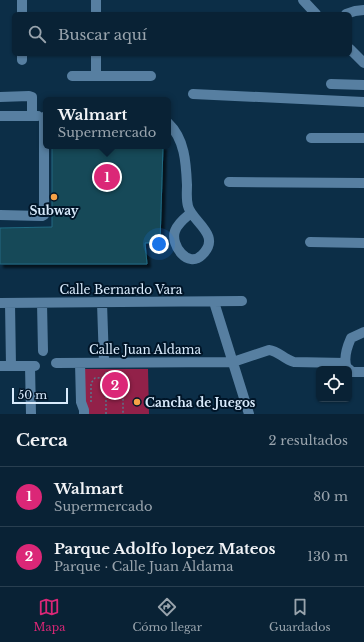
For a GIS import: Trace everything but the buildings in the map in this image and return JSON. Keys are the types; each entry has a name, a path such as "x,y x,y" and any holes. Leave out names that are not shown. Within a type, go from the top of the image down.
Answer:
{"street":[{"path":"22,0 22,12"},
{"path":"96,0 96,12"},
{"path":"303,0 314,12"},
{"path":"352,12 364,10"},
{"path":"352,51 362,59"},
{"path":"96,56 96,76"},
{"path":"72,76 151,76"},
{"path":"331,84 364,85"},
{"path":"193,94 364,102"},
{"path":"0,97 32,97 32,116"},
{"path":"0,116 43,116"},
{"path":"171,126 175,130 180,140 184,155 187,205 191,213"},
{"path":"311,138 364,138"},
{"path":"0,215 44,215 45,149"},
{"path":"229,182 364,183"},
{"path":"310,242 364,243"},
{"name":"Calle Bernardo Vara","path":"5,303 242,301"},
{"path":"102,302 105,362"},
{"path":"214,302 249,414"},
{"path":"5,303 11,366"},
{"path":"42,303 43,351"},
{"path":"348,366 347,345 351,338 364,332"},
{"name":"Calle Juan Aldama","path":"56,363 233,362 269,350 275,350 286,360 337,366"},
{"path":"80,363 81,402 84,410 88,410"},
{"path":"0,366 32,366 31,414"},
{"name":"Calle Juan Aldama","path":"352,372 364,372"}],"path":[{"path":"105,362 106,414"},
{"path":"88,410 92,380 94,378 118,377 122,383 123,414"}],"shaded area":[{"path":"82,369 148,369 149,414 85,414"}],"place":[{"name":"Walmart","path":"107,177"},
{"name":"Subway","path":"54,197"},
{"name":"Parque Adolfo lopez Mateos","path":"115,385"},
{"name":"Cancha de Juegos","path":"137,402"}]}
